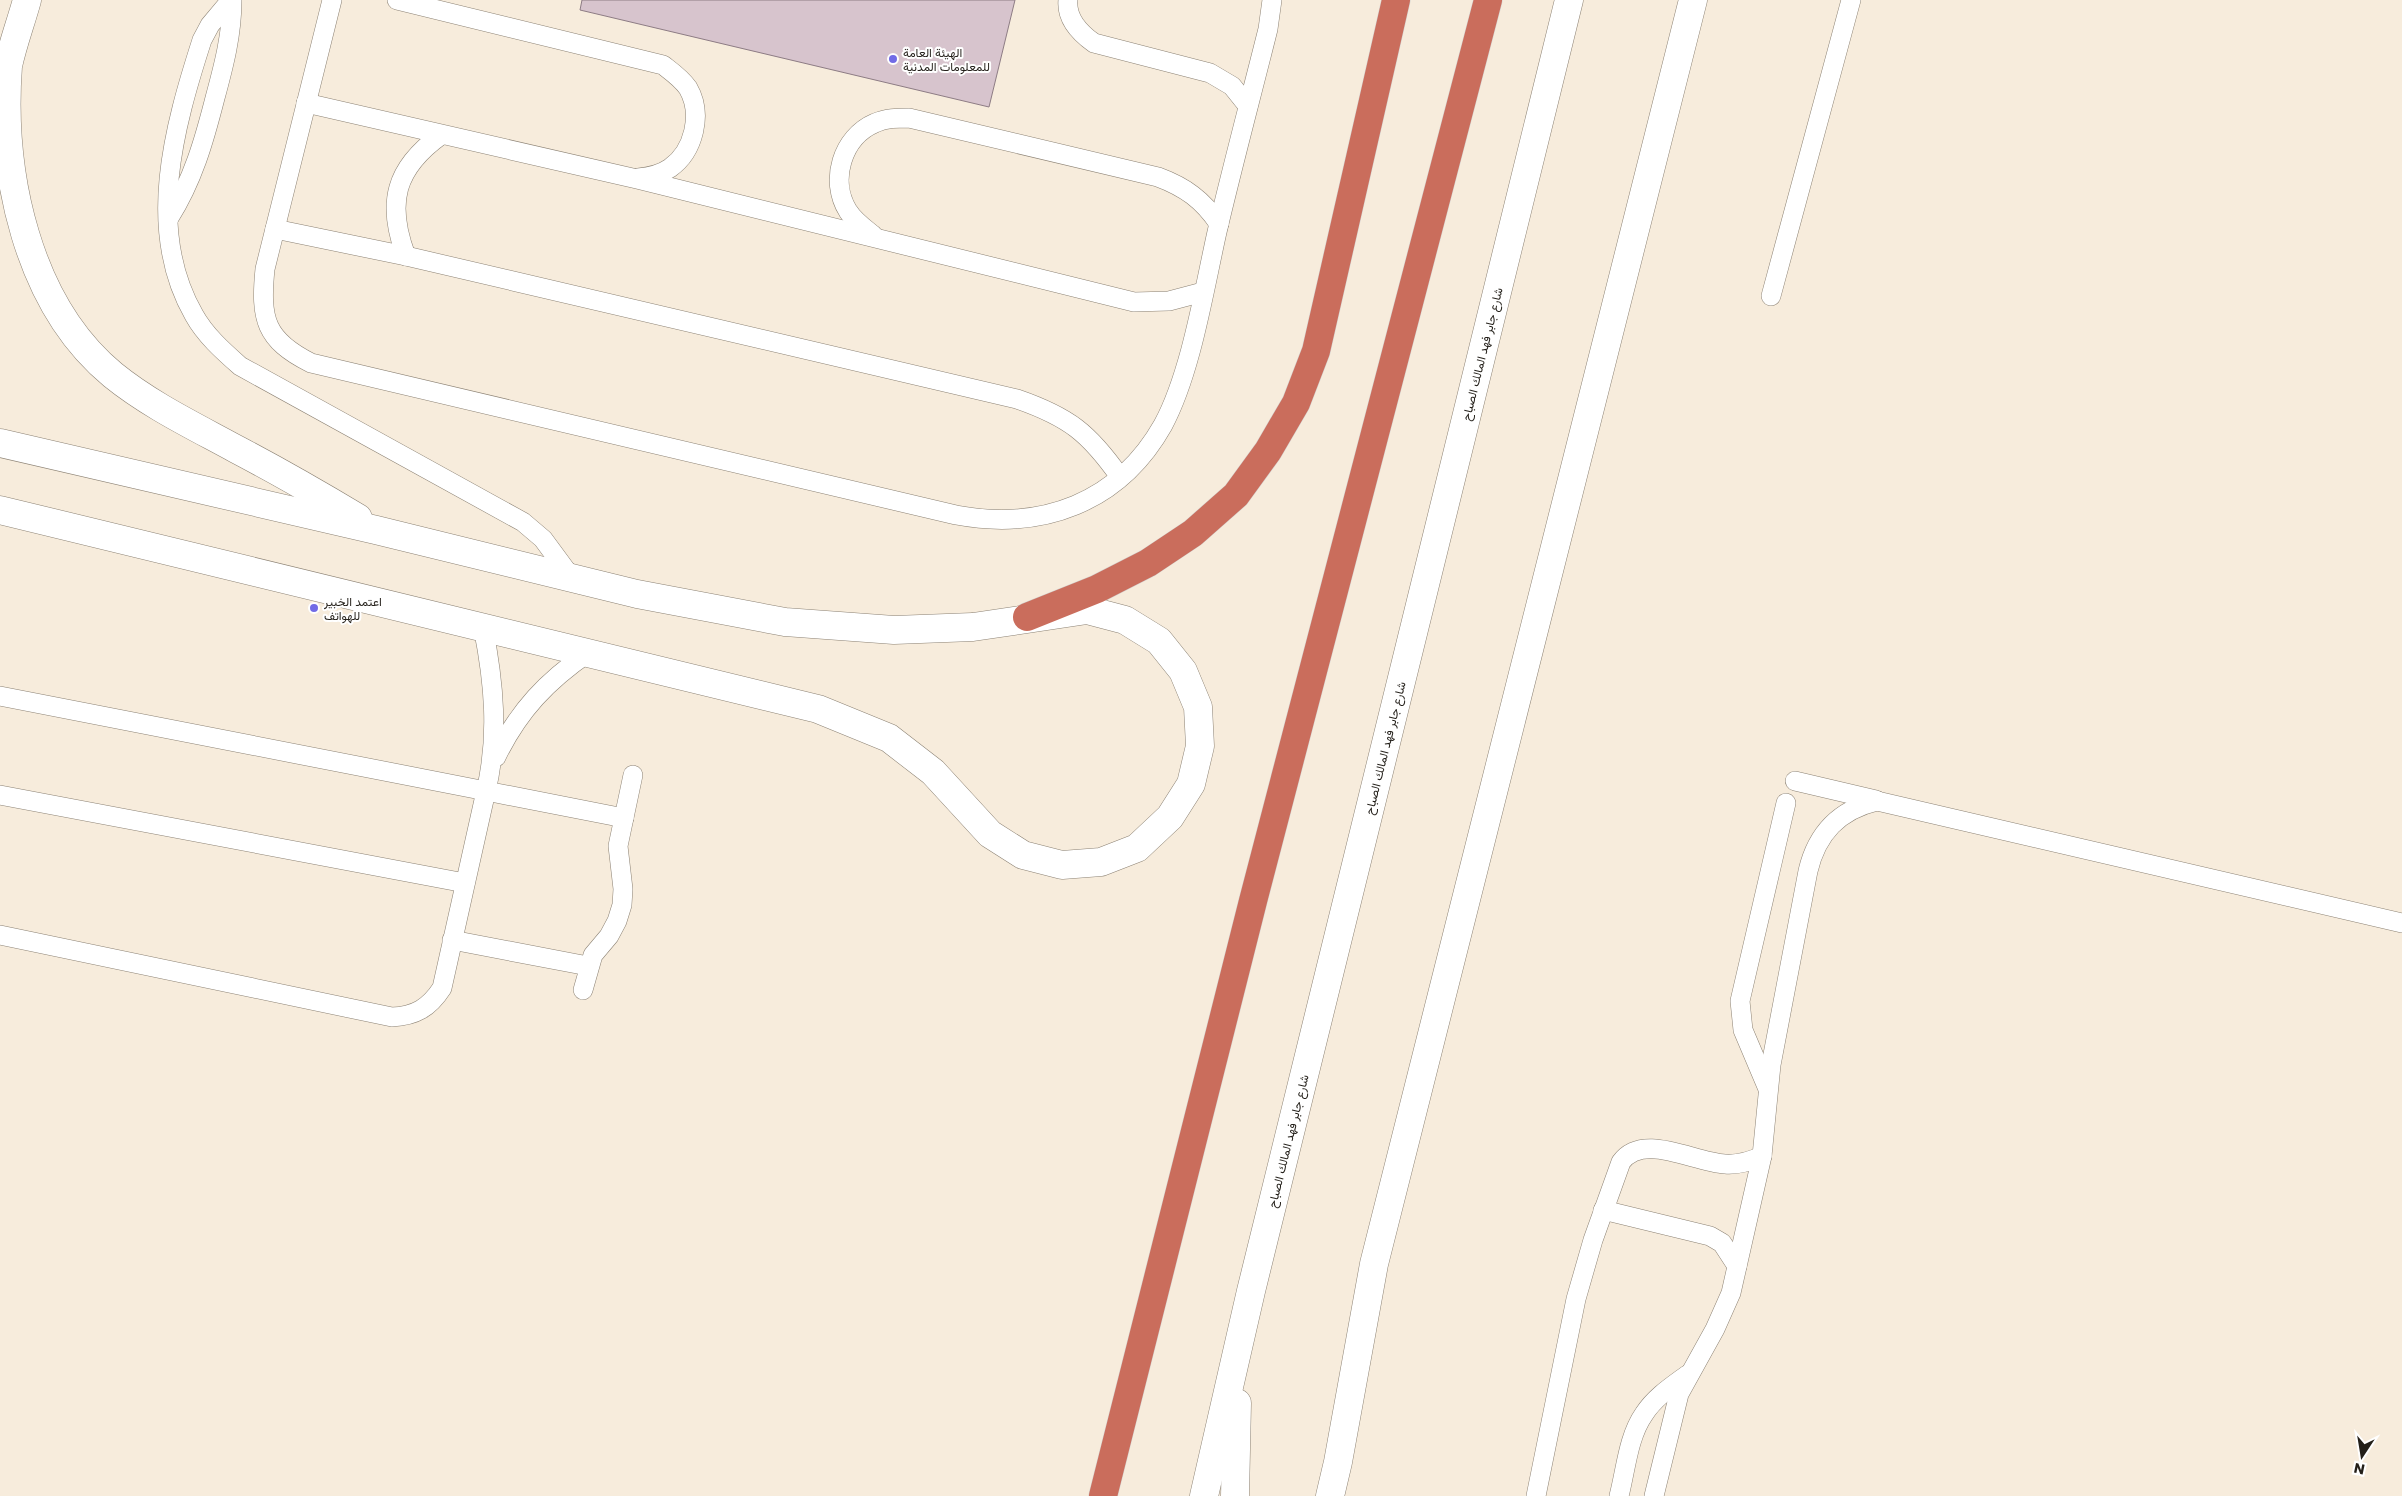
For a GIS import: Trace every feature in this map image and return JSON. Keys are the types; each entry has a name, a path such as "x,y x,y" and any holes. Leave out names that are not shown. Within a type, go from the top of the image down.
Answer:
{"highway":[{"path":"1028,617 1097,589 1148,564 1186,538 1236,496 1268,450 1296,402 1316,351 1396,0"},
{"path":"1103,1496 1253,901 1488,0"}],"street":[{"path":"27,0 8,66 3,114 4,162 13,210 28,256 50,300 78,339 105,367 150,402 321,496 376,530"},
{"name":"شارع جابر فهد المالك الصباح","path":"1204,1496 1237,1361 1253,1281 1570,0"},
{"path":"1330,1496 1338,1462 1374,1264 1694,0"},
{"path":"0,443 376,530 637,594 776,621 834,627 894,630 973,627 1028,617 1087,610 1125,620 1158,641 1183,671 1198,707 1200,746 1191,784 1170,817 1137,848 1101,862 1062,865 1024,855 990,834 933,772 889,738 818,709 0,510"},
{"path":"1235,1496 1238,1434 1237,1361"},
{"path":"1338,1462 1338,1496"}],"lane":[{"path":"169,218 189,184 202,147 228,50 232,0"},
{"path":"232,0 210,25 197,57 168,169 170,252 180,285 194,316 214,343 240,366 523,522 543,539 571,577"},
{"path":"332,0 265,269 264,316 274,337 290,353 311,363 985,521 1014,521 1043,517 1070,508 1096,495 1120,477 1144,453 1163,424 1186,363 1268,30 1272,0"},
{"path":"397,0 663,65 677,75 688,89 694,106 696,123 691,140 683,156 670,168 654,176 636,179"},
{"path":"1068,0 1071,20 1081,33 1094,43 1210,73 1232,86 1248,106"},
{"path":"1771,296 1851,0"},
{"path":"306,103 636,179 1134,302 1169,301 1203,292"},
{"path":"875,237 848,211 841,195 840,170 849,145 860,132 874,123 892,118 909,118 1158,177 1187,190 1199,199 1219,224"},
{"path":"406,256 398,234 395,211 399,188 408,166 422,148 441,135"},
{"path":"275,229 406,256 1017,399 1048,410 1078,427 1101,450 1120,477"},
{"path":"483,627 494,697 492,767"},
{"path":"0,935 392,1017 416,1013 435,998 442,988 492,767 508,733 531,701 557,674 589,652"},
{"path":"0,696 624,818"},
{"path":"583,990 588,966 593,955 609,936 622,906 624,889 618,860 618,846 633,775"},
{"path":"1795,781 2402,923"},
{"path":"0,795 465,883"},
{"path":"1654,1496 1679,1394 1724,1312 1737,1266 1762,1156 1771,1065 1812,852 1821,836 1833,822 1861,804 1877,801"},
{"path":"1768,1089 1743,1030 1740,1001 1786,803"},
{"path":"452,940 588,966"},
{"path":"1536,1496 1576,1299 1603,1210 1621,1162 1627,1154 1636,1149 1654,1149 1726,1164 1745,1162 1762,1156"},
{"path":"1603,1210 1710,1236 1722,1243 1737,1266"},
{"path":"1619,1496 1633,1437 1644,1413 1663,1393 1690,1372"}],"building":[{"name":"الهيئة العامة للمعلومات المدنية","path":"582,0 1015,0 989,107 580,10"}],"place":[{"name":"الهيئة العامة للمعلومات المدنية","path":"893,59"},
{"name":"اعتمد الخبير للهواتف","path":"314,608"}]}
